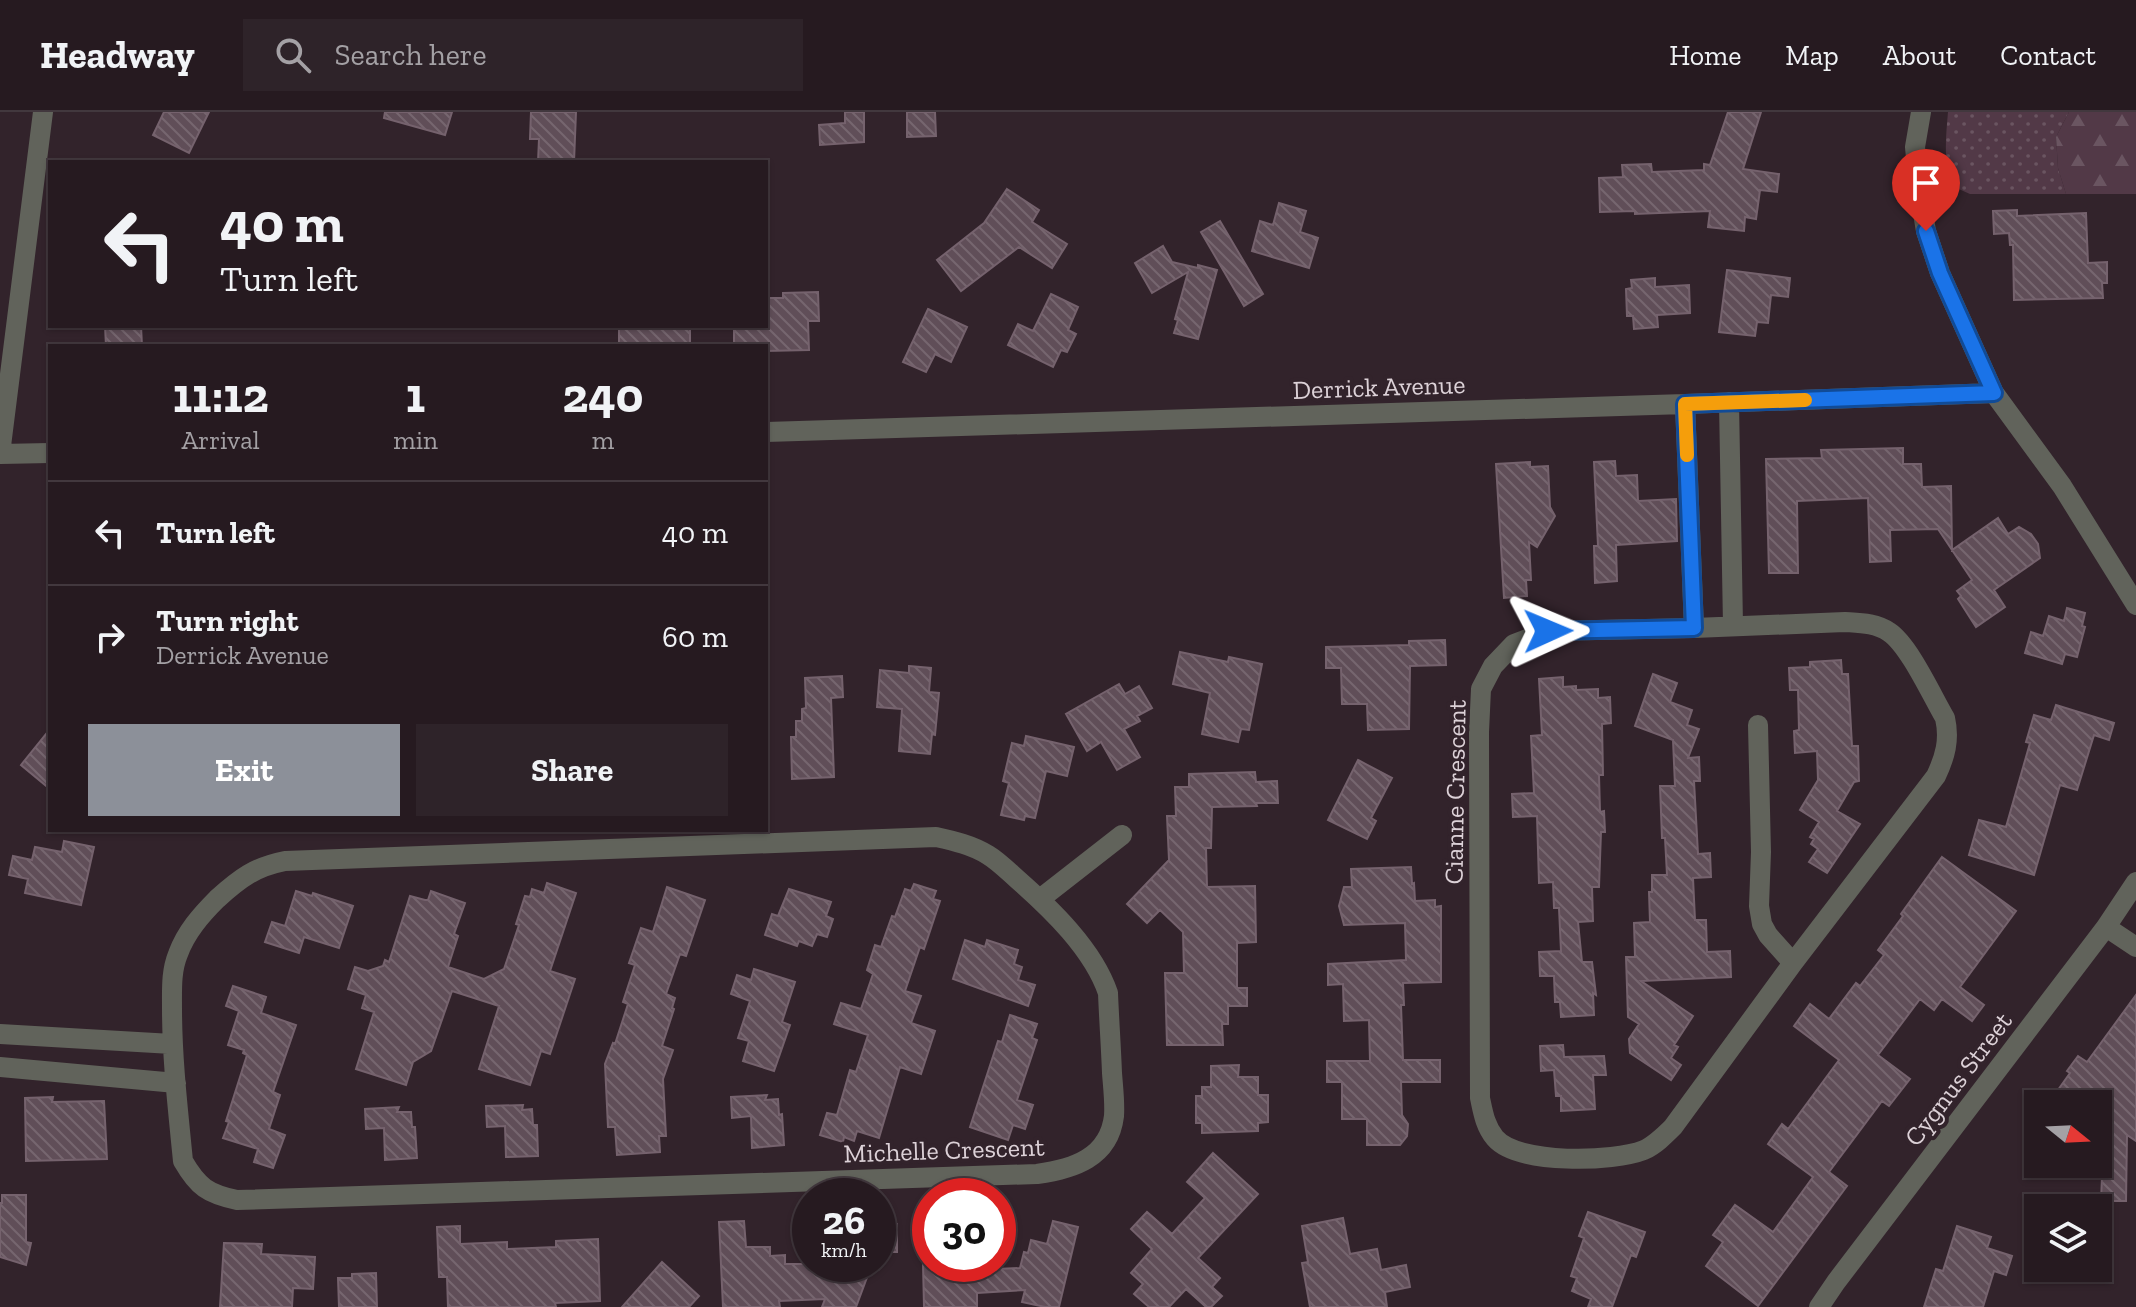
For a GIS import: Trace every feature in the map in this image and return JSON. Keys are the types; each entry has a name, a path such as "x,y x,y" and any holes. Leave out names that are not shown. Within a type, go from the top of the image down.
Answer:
{"street":[{"path":"43,112 0,454 48,453"},
{"path":"1921,112 1915,147 1919,189 1926,231 1940,273 1994,393 2062,486 2136,605"},
{"name":"Derrick Avenue","path":"768,432 1994,393"},
{"path":"1729,402 1733,625"},
{"path":"1685,404 1694,628"},
{"name":"Cianne Crescent","path":"1845,622 1867,623 1889,631 1902,644 1945,718 1948,729 1946,752 1936,776 1663,1138 1647,1149 1629,1155 1535,1156 1515,1152 1496,1139 1484,1120 1480,1098 1481,689 1493,666 1514,644 1548,631 1694,628 1845,622"},
{"path":"1758,725 1759,906 1762,924 1768,935 1793,963"},
{"path":"1040,899 1122,835"},
{"name":"Michelle Crescent","path":"936,837 966,844 990,856 1040,899 1095,962 1108,993 1114,1116 1106,1140 1095,1154 1064,1171 1022,1175 237,1200 206,1191 193,1178 183,1161 172,1044 172,977 177,955 186,937 205,911 249,873 268,865 285,861 936,837"},
{"name":"Cygnus Street","path":"1819,1307 2133,893"},
{"path":"2106,927 2136,947"},
{"path":"0,1034 172,1044"},
{"path":"0,1067 176,1083"}],"green space":[{"path":"1948,112 2069,112 2056,137 2058,168 2066,194 1970,194 1952,186 1946,159"},
{"path":"2069,112 2136,112 2136,194 2066,194 2058,168 2056,137"}],"building":[{"path":"164,112 209,112 189,153 153,135"},
{"path":"385,112 452,112 445,135 384,118"},
{"path":"531,112 576,112 574,160 538,160 539,139 530,139"},
{"path":"845,112 864,112 864,142 820,145 819,125 845,123"},
{"path":"907,112 935,112 936,136 907,137"},
{"path":"1728,112 1761,112 1743,169 1779,174 1777,192 1760,190 1756,219 1745,217 1744,231 1708,227 1710,211 1600,212 1599,178 1623,177 1622,165 1651,164 1652,172 1704,170 1704,164 1710,165"},
{"path":"1007,189 1039,210 1032,222 1067,244 1052,268 1019,247 961,291 937,260 984,223"},
{"path":"1279,203 1306,211 1300,232 1318,238 1309,268 1252,251 1260,221 1273,225"},
{"path":"2017,210 2017,216 2086,213 2088,263 2107,262 2107,283 2102,283 2103,298 2014,300 2013,245 2010,245 2009,233 1994,234 1993,211"},
{"path":"1220,221 1263,294 1244,306 1201,232"},
{"path":"1163,246 1172,262 1217,270 1198,339 1174,333 1188,272 1152,293 1135,263"},
{"path":"1727,270 1790,278 1788,297 1771,295 1768,323 1757,322 1755,336 1719,332"},
{"path":"1655,278 1655,287 1689,285 1690,313 1657,315 1658,327 1634,329 1633,316 1627,316 1626,289 1632,288 1631,280"},
{"path":"818,292 819,321 808,321 809,350 768,351 768,344 734,344 734,328 768,328 768,298 783,298 783,293"},
{"path":"1051,294 1078,307 1068,330 1076,334 1067,352 1061,350 1053,367 1008,345 1018,324 1033,331"},
{"path":"928,309 967,327 951,362 935,354 926,372 903,362"},
{"path":"105,328 141,328 142,344 106,344"},
{"path":"619,328 690,328 690,344 619,344"},
{"path":"1903,448 1903,464 1921,464 1922,487 1951,486 1952,550 1938,529 1890,530 1891,561 1870,562 1868,498 1797,501 1798,573 1769,573 1766,459 1822,458 1821,450"},
{"path":"1615,461 1616,476 1637,475 1638,501 1676,499 1677,541 1616,545 1617,581 1595,583 1594,546 1598,546 1594,462"},
{"path":"1530,462 1530,467 1548,466 1550,507 1555,516 1537,547 1529,542 1531,580 1526,580 1527,596 1504,598 1496,464"},
{"path":"1998,518 2008,534 2019,527 2031,534 2038,544 2040,558 1994,590 2005,607 1976,627 1958,599 1961,596 1957,591 1972,580 1952,550"},
{"path":"2067,608 2085,613 2082,626 2085,627 2077,657 2065,654 2062,664 2025,653 2031,632 2043,636 2049,616 2064,621"},
{"path":"1445,640 1446,665 1410,666 1409,729 1368,730 1367,704 1342,704 1341,668 1326,668 1326,647 1409,645 1409,641"},
{"path":"1180,652 1228,662 1229,657 1262,664 1249,730 1241,729 1238,742 1202,734 1210,693 1173,684"},
{"path":"1841,660 1842,674 1848,674 1852,746 1858,746 1859,781 1854,782 1837,811 1860,824 1827,873 1809,862 1818,849 1811,844 1814,839 1810,837 1819,822 1800,810 1818,780 1817,751 1795,753 1794,731 1799,730 1798,690 1790,690 1789,668 1810,667 1810,662"},
{"path":"909,666 931,668 929,692 939,693 930,754 899,751 902,709 877,707 880,670 909,673"},
{"path":"1653,674 1677,683 1670,702 1692,710 1687,725 1699,729 1688,758 1699,757 1700,781 1694,781 1698,854 1710,853 1711,877 1693,878 1695,920 1706,920 1707,952 1730,951 1731,977 1641,981 1693,1016 1674,1045 1678,1047 1671,1058 1681,1065 1671,1080 1630,1053 1629,1039 1639,1024 1628,1017 1626,957 1635,957 1634,923 1650,922 1652,875 1667,875 1660,786 1675,786 1673,740 1635,726"},
{"path":"842,676 843,697 831,698 834,777 792,779 791,737 796,737 796,721 802,721 802,709 806,708 805,678"},
{"path":"1563,677 1563,687 1598,689 1598,698 1610,697 1611,723 1602,724 1600,812 1604,811 1605,832 1601,832 1599,887 1592,887 1593,921 1578,922 1582,962 1592,962 1596,995 1593,993 1594,1015 1561,1017 1560,1002 1555,1002 1554,976 1540,976 1539,952 1561,951 1559,908 1554,908 1553,882 1539,883 1537,816 1513,817 1512,794 1534,793 1531,736 1542,735 1539,679"},
{"path":"1119,684 1125,694 1139,686 1152,708 1137,716 1140,721 1124,729 1140,757 1117,770 1101,742 1087,751 1066,714"},
{"path":"2056,705 2114,723 2109,740 2094,735 2077,790 2060,785 2034,875 1969,855 1979,820 2006,827 2030,743 2026,742 2034,715 2051,720"},
{"path":"48,731 48,787 21,765"},
{"path":"1026,736 1074,747 1067,776 1046,771 1035,818 1025,816 1024,820 1001,815 1009,783 1003,781 1012,743 1024,746"},
{"path":"1358,760 1392,778 1371,818 1376,821 1367,839 1328,820"},
{"path":"1255,772 1256,782 1277,781 1278,803 1212,807 1211,848 1206,848 1207,887 1255,886 1256,942 1237,943 1237,988 1247,988 1247,1006 1228,1006 1228,1024 1222,1024 1223,1045 1167,1045 1165,973 1184,973 1183,932 1160,910 1147,923 1127,904 1169,860 1167,816 1176,816 1175,787 1189,787 1189,774"},
{"path":"64,841 94,847 81,905 25,893 28,879 9,875 13,856 32,860 35,847 62,852"},
{"path":"1942,857 2016,911 1960,987 1984,1005 1972,1021 1942,999 1934,1010 1920,999 1878,1055 1910,1079 1889,1106 1882,1101 1829,1172 1847,1186 1758,1306 1706,1266 1723,1242 1713,1235 1735,1205 1773,1232 1813,1177 1768,1144 1782,1124 1788,1129 1839,1060 1794,1026 1810,1004 1829,1019 1856,983 1860,986 1884,955 1878,950"},
{"path":"1411,867 1415,901 1435,900 1435,907 1441,906 1441,982 1403,983 1403,1060 1440,1060 1440,1082 1401,1082 1402,1115 1408,1124 1407,1136 1400,1145 1367,1145 1367,1119 1342,1119 1342,1082 1327,1082 1327,1061 1370,1061 1369,1020 1344,1021 1343,984 1328,985 1328,964 1406,960 1405,923 1344,925 1339,906 1344,887 1352,887 1351,869"},
{"path":"547,883 576,893 550,971 575,979 550,1054 541,1051 530,1085 479,1069 499,1006 452,991 431,1051 413,1062 406,1085 356,1069 374,1012 362,1008 366,995 348,989 355,967 368,971 383,966 385,960 389,962 410,896 428,900 431,891 465,903 454,934 458,936 448,967 484,979 504,969 525,896 530,897 532,889 544,893"},
{"path":"914,884 936,891 933,899 940,901 924,949 920,947 905,991 921,996 911,1023 935,1031 921,1074 900,1067 879,1138 857,1131 854,1141 844,1137 843,1142 820,1135 827,1113 837,1115 850,1070 856,1072 868,1035 834,1024 841,1003 861,1009 873,974 867,970 875,945 881,947 905,889 911,891"},
{"path":"667,887 705,900 686,956 680,954 666,994 675,998 662,1046 673,1050 663,1079 666,1136 659,1136 660,1152 617,1155 615,1127 608,1127 605,1064 628,1004 623,1002 635,965 629,963 641,928 653,932"},
{"path":"789,889 831,902 826,916 833,919 827,937 817,934 812,946 799,941 797,946 765,935 772,914 778,916"},
{"path":"296,891 353,906 339,948 304,937 299,953 265,942 272,922 285,926"},
{"path":"965,940 985,947 987,940 1018,950 1014,964 1022,967 1018,980 1035,985 1028,1006 953,979"},
{"path":"754,969 795,982 782,1022 790,1025 774,1071 743,1061 749,1041 738,1038 750,1001 731,994 737,975 751,980"},
{"path":"233,986 266,997 261,1013 296,1025 273,1092 280,1095 269,1129 285,1135 273,1168 254,1162 258,1149 223,1138 247,1055 243,1053 244,1050 228,1045 239,1011 226,1006"},
{"path":"2136,995 2136,1141 2127,1135 2126,1201 2112,1201 2112,1194 2101,1194 2102,1178 2112,1178 2112,1090 2058,1090 2078,1056 2087,1062"},
{"path":"1010,1015 1037,1024 1032,1038 1037,1040 1017,1100 1033,1105 1025,1129 1013,1125 1008,1140 970,1127 998,1041 1002,1042"},
{"path":"1563,1045 1564,1057 1604,1056 1606,1075 1593,1075 1595,1109 1561,1111 1561,1096 1556,1096 1554,1070 1541,1071 1540,1046"},
{"path":"1239,1065 1238,1077 1258,1077 1258,1095 1268,1095 1268,1122 1258,1123 1258,1131 1202,1133 1202,1123 1196,1123 1196,1096 1202,1096 1202,1087 1211,1087 1211,1066"},
{"path":"767,1095 765,1100 778,1099 784,1145 752,1148 751,1116 732,1118 731,1097"},
{"path":"53,1097 52,1102 104,1101 107,1159 26,1161 25,1098"},
{"path":"523,1105 522,1110 532,1109 533,1125 537,1125 538,1156 506,1157 505,1126 487,1127 486,1106"},
{"path":"399,1107 397,1112 411,1112 417,1158 385,1160 384,1128 366,1129 365,1109"},
{"path":"1213,1153 1258,1194 1198,1258 1220,1278 1212,1287 1222,1296 1211,1307 1206,1307 1186,1289 1169,1307 1149,1307 1134,1294 1143,1284 1131,1273 1152,1249 1131,1229 1147,1212 1172,1234 1205,1198 1187,1182"},
{"path":"2,1195 26,1195 26,1242 31,1243 26,1265 0,1257"},
{"path":"1588,1212 1645,1232 1636,1257 1631,1255 1612,1307 1588,1307 1591,1299 1572,1291 1577,1278 1571,1276 1584,1238 1579,1236"},
{"path":"1343,1218 1350,1254 1377,1249 1381,1270 1406,1265 1410,1287 1385,1292 1387,1307 1310,1307 1302,1263 1308,1262 1302,1226"},
{"path":"744,1221 746,1247 770,1247 770,1256 785,1255 785,1264 792,1264 792,1282 865,1282 856,1307 822,1307 825,1299 779,1301 780,1307 723,1307 719,1222"},
{"path":"1053,1221 1078,1227 1059,1307 1022,1302 1025,1290 977,1293 977,1307 924,1307 923,1282 1016,1282 1016,1268 1020,1268 1024,1252 1028,1253 1031,1240 1047,1244"},
{"path":"460,1226 460,1244 507,1242 507,1249 556,1247 556,1241 598,1239 600,1301 555,1303 556,1307 448,1307 447,1277 439,1277 437,1227"},
{"path":"1957,1226 1991,1237 1987,1248 2012,1256 2006,1275 1994,1271 1983,1307 1924,1307 1936,1269 1943,1271"},
{"path":"224,1243 262,1244 261,1254 315,1257 313,1289 293,1288 292,1307 220,1307"},
{"path":"662,1262 699,1296 689,1307 622,1307"},
{"path":"376,1273 377,1307 339,1307 338,1278"}],"slow traffic":[{"path":"1687,455 1685,404 1805,400"}],"route":[{"path":"1548,631 1694,628 1685,404 1994,393 1940,273 1926,231"}]}
